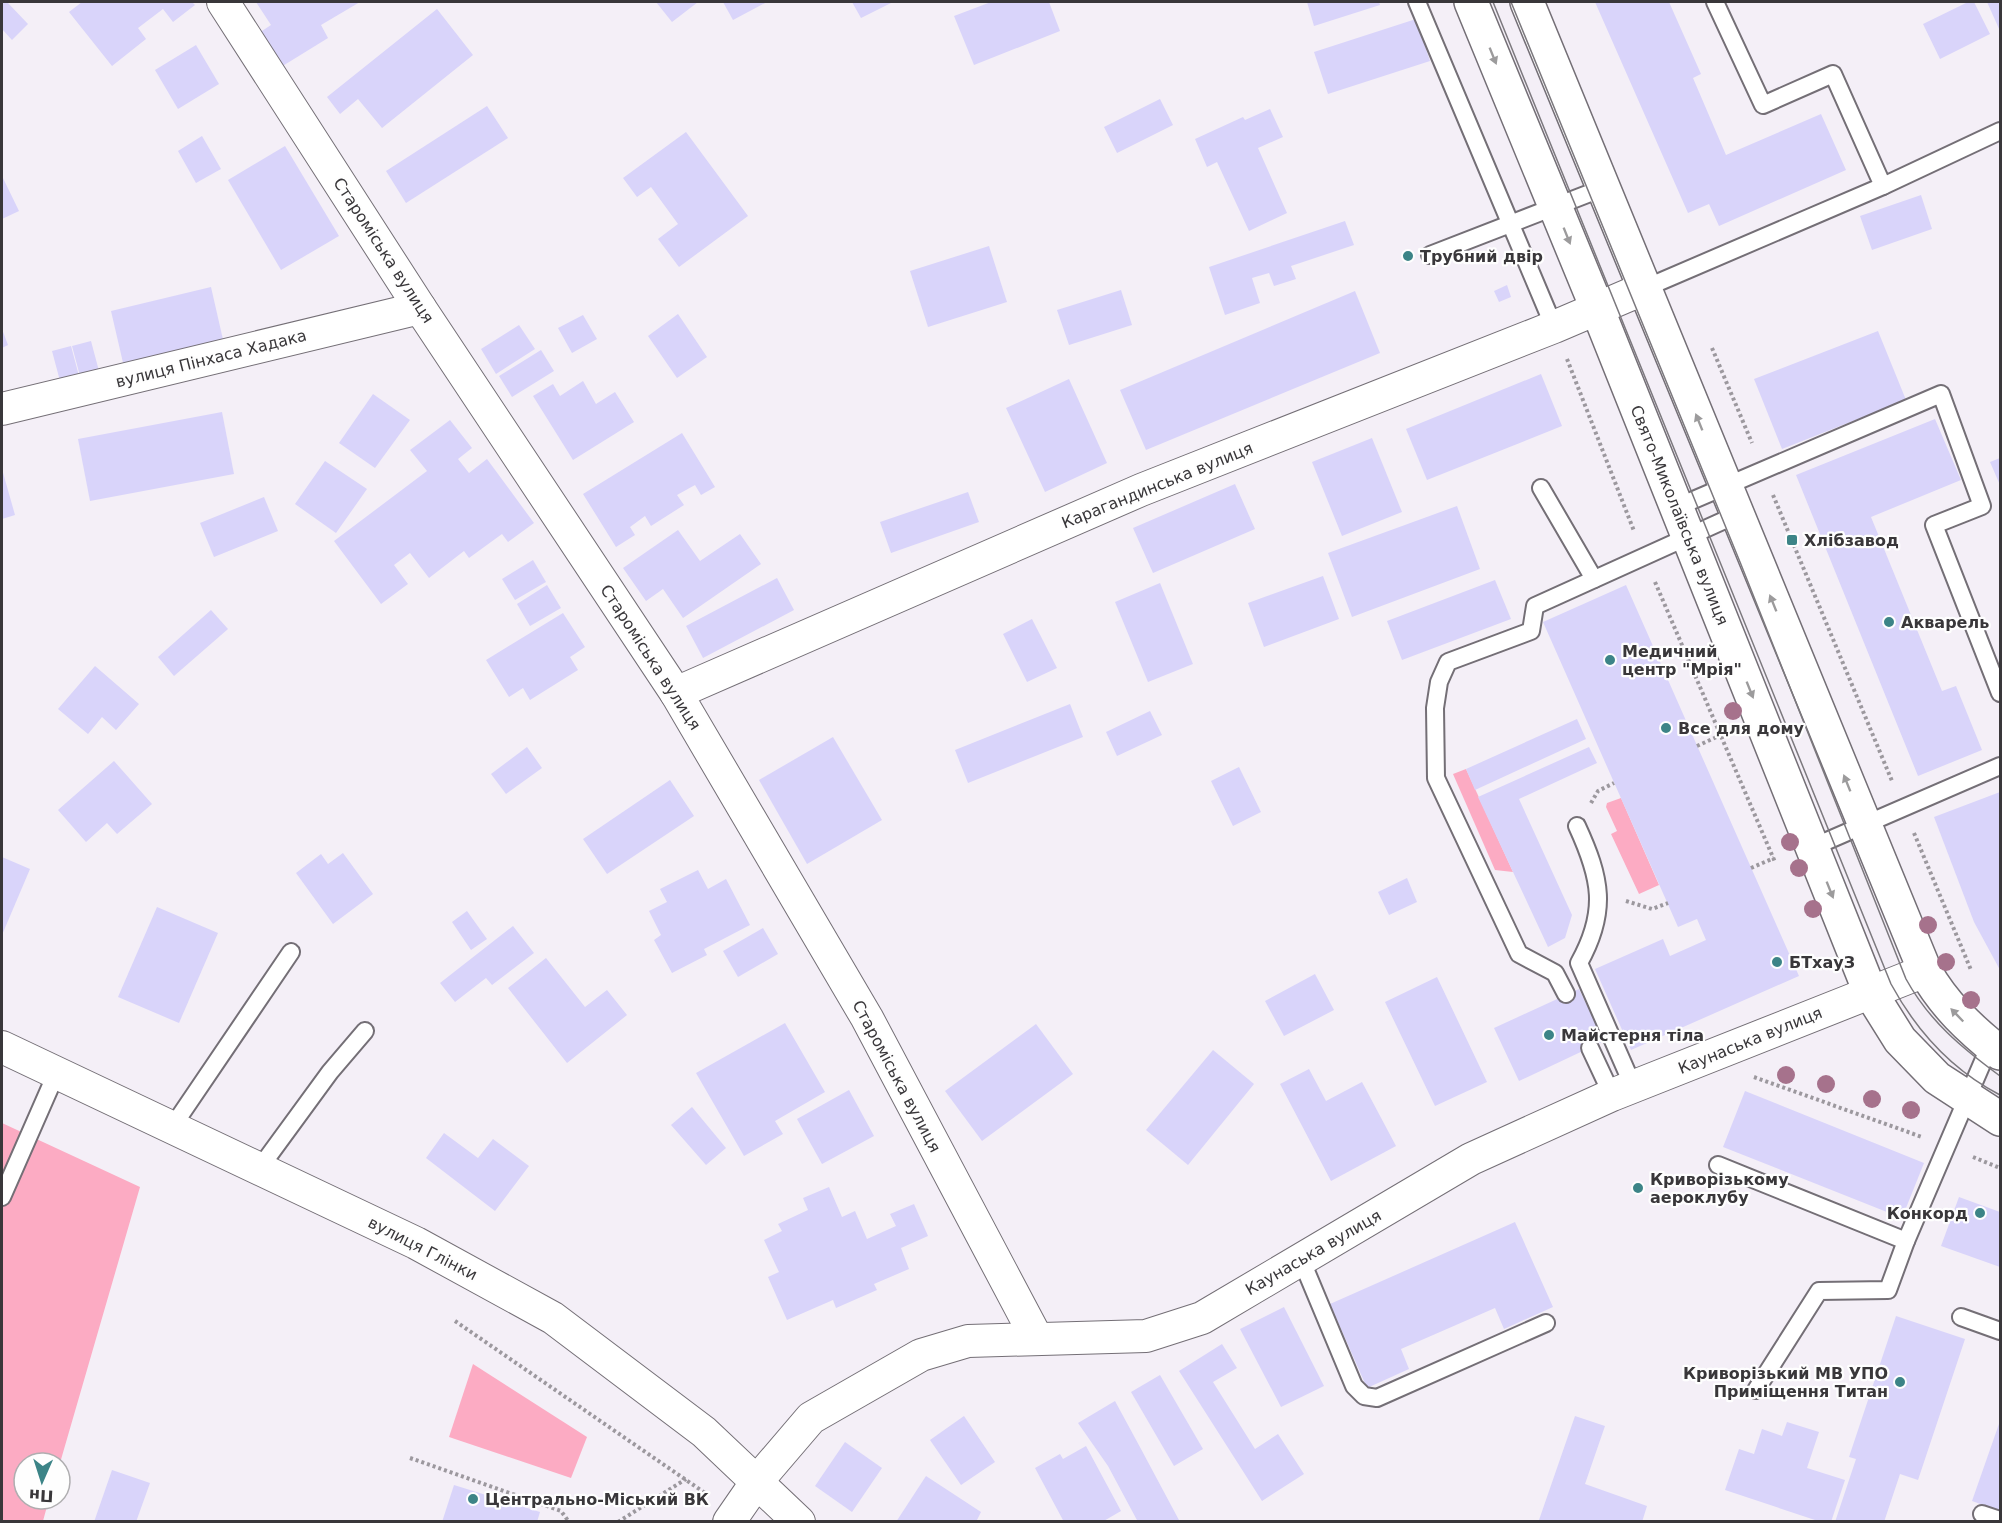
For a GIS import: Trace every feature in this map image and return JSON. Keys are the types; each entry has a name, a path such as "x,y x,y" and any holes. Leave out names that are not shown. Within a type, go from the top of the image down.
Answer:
{"main road":[{"name":"Свято-Миколаївська вулиця","path":"1471,2 1597,308 1870,992 1900,1041 1938,1078 2001,1119"},
{"path":"1527,2 1925,971 1936,992 1955,1014 1995,1049"}],"street":[{"name":"Староміська вулиця","path":"223,2 420,308 676,693 867,1018 1036,1337"},
{"name":"Карагандинська вулиця","path":"676,693 1141,490 1554,327 1643,289"},
{"name":"вулиця Пінхаса Хадака","path":"2,409 420,308"},
{"name":"Каунаська вулиця","path":"720,1509 758,1480 811,1418 921,1355 968,1341 1146,1335 1202,1318 1471,1159 1622,1090 1925,971"},
{"name":"вулиця Глінки","path":"2,1047 416,1243 553,1318 704,1432 758,1480 799,1521"}],"lane":[{"path":"1417,2 1554,327"},
{"path":"1715,2 1763,105 1833,74 1883,186"},
{"path":"1643,289 1883,186 2001,131"},
{"path":"1430,255 1603,188"},
{"path":"1566,994 1555,973 1519,954 1436,778 1435,708 1439,682 1448,662 1531,632 1535,606 1689,537 1763,471 1941,394 1982,506 1934,525 2001,693"},
{"path":"1541,488 1594,579"},
{"path":"1677,507 1731,501"},
{"path":"1813,847 2001,766"},
{"path":"1577,826 1592,859 1600,893 1588,946 1579,963 1622,1090"},
{"path":"173,1126 291,952"},
{"path":"259,1169 330,1072 365,1031"},
{"path":"1590,1048 1622,1090"},
{"path":"1756,1390 1819,1291 1888,1290 1966,1098 1995,1049"},
{"path":"2,1197 56,1074"},
{"path":"1718,1165 1906,1241"},
{"path":"1301,1259 1354,1386 1364,1396 1377,1398 1546,1323"},
{"path":"1961,1317 2001,1331"},
{"path":"1982,1514 2001,1520"}],"path":[{"path":"1554,327 1644,556 1778,869"},
{"path":"1708,338 1973,974"},
{"path":"1697,746 1721,735"},
{"path":"1751,868 1774,858"},
{"path":"1600,893 1652,909 1668,903"},
{"path":"1703,1059 1947,1146 2001,1168"},
{"path":"455,1321 686,1479 720,1509"},
{"path":"410,1458 561,1511 569,1521"},
{"path":"618,1521 686,1479"}],"shaded area":[{"path":"1466,769 1513,872 1495,870 1453,774"},
{"path":"1621,798 1659,885 1639,894 1611,834 1617,831 1606,807 1607,803"},
{"path":"2,1123 140,1187 63,1451 12,1451 12,1511 46,1511 43,1521 2,1522"},
{"path":"473,1364 587,1437 571,1478 449,1437"}],"building":[{"path":"7,2 28,24 12,40 2,29 2,3"},
{"path":"82,2 192,2 195,5 173,22 163,9 138,28 146,39 112,66 69,12"},
{"path":"256,2 360,2 321,25 328,38 281,67 259,33 271,25"},
{"path":"656,2 698,2 672,22"},
{"path":"723,2 767,2 733,20"},
{"path":"852,2 893,2 861,18"},
{"path":"991,2 1049,2 1060,31 974,65 954,16"},
{"path":"1307,2 1379,2 1380,5 1314,26"},
{"path":"1595,2 1669,2 1701,74 1693,78 1726,155 1821,114 1846,170 1719,226 1709,204 1688,213"},
{"path":"1968,2 1974,2 1990,34 1940,59 1923,24"},
{"path":"1987,2 2000,2 2000,31"},
{"path":"437,9 473,55 382,128 358,99 340,114 327,97"},
{"path":"1416,19 1430,61 1328,94 1314,52"},
{"path":"196,45 219,84 178,109 155,70"},
{"path":"1160,99 1173,125 1117,153 1104,127"},
{"path":"487,106 508,138 406,203 386,171"},
{"path":"1270,109 1283,137 1258,148 1287,213 1249,231 1217,162 1207,167 1195,139 1243,117 1245,120"},
{"path":"686,132 748,216 679,267 658,239 678,224 651,187 637,197 623,178"},
{"path":"202,136 221,169 196,183 178,151"},
{"path":"285,146 339,236 281,270 228,180"},
{"path":"2,176 19,211 2,219"},
{"path":"1921,195 1932,229 1872,250 1860,216"},
{"path":"1345,221 1354,245 1291,266 1296,279 1274,286 1269,273 1252,278 1260,303 1225,315 1209,267"},
{"path":"989,246 1007,302 928,327 910,271"},
{"path":"1507,285 1511,297 1499,302 1494,291"},
{"path":"211,287 224,344 124,367 111,311"},
{"path":"1121,290 1132,325 1069,345 1057,310"},
{"path":"1355,291 1380,353 1146,450 1120,390"},
{"path":"678,314 707,357 677,378 648,336"},
{"path":"583,315 597,339 572,353 558,328"},
{"path":"519,325 535,349 496,374 481,349"},
{"path":"2,329 8,345 2,348"},
{"path":"1878,331 1906,400 1782,449 1754,379"},
{"path":"91,341 99,371 80,376 72,346"},
{"path":"71,346 79,376 60,381 52,351"},
{"path":"541,350 554,371 512,397 499,376"},
{"path":"1541,374 1562,426 1427,480 1406,429"},
{"path":"1069,379 1107,463 1045,492 1006,408"},
{"path":"583,381 596,404 615,392 634,422 573,460 533,396 553,384 560,396"},
{"path":"373,394 410,420 375,468 339,443"},
{"path":"222,412 234,474 90,501 78,439"},
{"path":"1935,419 1961,480 1871,517 1942,691 1956,686 1982,750 1918,776 1796,475"},
{"path":"450,420 472,448 458,459 469,473 487,459 534,523 508,542 502,534 469,558 464,551 429,578 410,553 394,565 408,584 381,604 334,541 427,471 410,450"},
{"path":"682,433 715,487 701,495 695,485 677,495 684,505 651,526 645,516 630,527 635,535 616,547 583,494"},
{"path":"1372,438 1402,512 1342,536 1312,462"},
{"path":"2000,458 2000,485 1990,462"},
{"path":"325,461 367,489 336,533 295,504"},
{"path":"2,469 15,515 2,519"},
{"path":"1235,484 1255,529 1153,573 1133,528"},
{"path":"968,492 979,522 891,553 880,522"},
{"path":"264,497 278,531 214,557 200,523"},
{"path":"1457,506 1480,569 1352,617 1328,553"},
{"path":"678,530 700,561 740,534 761,564 683,618 663,589 646,601 623,568"},
{"path":"533,560 546,582 515,600 502,579"},
{"path":"1323,576 1339,619 1264,647 1248,603"},
{"path":"777,578 794,610 703,658 686,626"},
{"path":"1495,580 1511,619 1402,660 1387,621"},
{"path":"1160,583 1193,664 1148,682 1115,602"},
{"path":"547,585 561,608 530,626 517,604"},
{"path":"1626,585 1799,976 1631,1050 1595,969 1663,939 1670,956 1706,940 1697,919 1678,927 1543,622"},
{"path":"211,610 228,629 174,676 158,657"},
{"path":"563,613 585,647 570,657 578,670 530,700 523,688 509,697 486,660"},
{"path":"1032,619 1057,668 1027,682 1003,634"},
{"path":"95,666 139,704 116,730 102,717 88,734 58,709"},
{"path":"1070,704 1083,737 968,783 955,750"},
{"path":"1150,711 1162,735 1117,756 1106,732"},
{"path":"1577,719 1586,739 1475,790 1466,769"},
{"path":"833,737 882,820 807,864 759,780"},
{"path":"527,747 542,768 506,794 491,774"},
{"path":"1589,747 1597,763 1519,799 1572,915 1565,938 1548,947 1478,797"},
{"path":"114,761 152,804 117,834 107,823 86,842 58,810"},
{"path":"1239,767 1261,812 1233,826 1211,781"},
{"path":"670,780 694,816 607,874 583,839"},
{"path":"2000,792 2000,970 1974,922 1934,817"},
{"path":"343,853 373,894 333,924 296,873 321,854 328,864"},
{"path":"2,857 30,869 2,935"},
{"path":"698,870 708,889 726,879 750,925 704,949 707,955 672,973 654,940 661,935 649,911 667,902 660,889"},
{"path":"1407,878 1417,902 1389,915 1378,892"},
{"path":"157,907 218,933 179,1023 118,997"},
{"path":"467,911 487,939 471,950 452,922"},
{"path":"513,926 534,953 492,985 486,978 455,1002 440,983"},
{"path":"763,928 778,954 738,977 723,951"},
{"path":"546,958 585,1007 607,990 627,1015 567,1063 508,988"},
{"path":"1315,974 1334,1010 1284,1036 1265,1001"},
{"path":"1437,977 1487,1082 1435,1106 1385,1002"},
{"name":"Майстерня тіла","path":"1579,989 1604,1041 1519,1081 1494,1028"},
{"path":"785,1023 825,1092 775,1121 783,1134 744,1156 696,1073"},
{"path":"1036,1024 1073,1074 982,1141 945,1091"},
{"path":"1213,1050 1254,1084 1188,1165 1146,1130"},
{"path":"1309,1069 1326,1101 1362,1082 1396,1146 1331,1181 1280,1084"},
{"path":"849,1090 874,1136 822,1164 797,1119"},
{"path":"1745,1091 1924,1163 1902,1218 1723,1147"},
{"path":"692,1107 726,1148 706,1165 671,1125"},
{"path":"444,1133 478,1158 493,1139 529,1166 495,1211 426,1158"},
{"path":"829,1187 842,1217 855,1211 867,1239 896,1226 890,1214 914,1204 928,1236 901,1248 909,1269 874,1284 877,1290 836,1308 833,1300 787,1320 768,1277 779,1272 764,1240 782,1231 778,1224 808,1210 803,1198"},
{"path":"1959,1197 2000,1212 2000,1267 1941,1246"},
{"path":"1515,1222 1553,1307 1504,1329 1495,1308 1401,1349 1409,1369 1367,1388 1330,1304"},
{"path":"1284,1307 1324,1386 1281,1407 1240,1329"},
{"path":"1896,1316 1965,1339 1918,1480 1900,1474 1884,1522 1835,1522 1856,1459 1849,1457"},
{"path":"1222,1344 1237,1368 1213,1382 1255,1449 1278,1434 1304,1474 1262,1501 1179,1371"},
{"path":"1160,1375 1203,1449 1174,1466 1131,1392"},
{"path":"1115,1401 1180,1522 1138,1522 1108,1466 1078,1423"},
{"path":"964,1416 995,1462 961,1485 930,1440"},
{"path":"1575,1416 1605,1426 1585,1484 1647,1506 1642,1522 1539,1520"},
{"path":"2000,1421 2000,1511 1972,1501"},
{"path":"1787,1422 1819,1432 1807,1468 1845,1480 1831,1522 1821,1522 1725,1490 1739,1449 1754,1454 1762,1429 1782,1436"},
{"path":"845,1442 882,1468 852,1512 815,1486"},
{"path":"1086,1446 1121,1511 1102,1522 1064,1522 1035,1468 1060,1454 1063,1459"},
{"path":"112,1470 150,1483 136,1522 94,1522"},
{"path":"926,1476 981,1512 976,1522 896,1522"},
{"name":"Центрально-Міський ВК","path":"454,1485 540,1512 537,1522 442,1522"}],"tram line":[{"path":"1493,2 1891,984 1912,1018 1937,1048 1966,1074 2000,1095"},
{"path":"1511,2 1740,562 1906,979 1925,1008 1947,1033 2000,1076"}],"place":[{"name":"Трубний двір","path":"1408,256"},
{"name":"Хлібзавод","path":"1792,540"},
{"name":"Акварель","path":"1889,622"},
{"name":"Медичний центр \"Мрія\"","path":"1610,660"},
{"name":"Все для дому","path":"1666,728"},
{"name":"БТхауЗ","path":"1777,962"},
{"name":"Майстерня тіла","path":"1549,1035"},
{"name":"Криворізькому аероклубу","path":"1638,1188"},
{"name":"Конкорд","path":"1980,1213"},
{"name":"Криворізький МВ УПО Приміщення Титан","path":"1900,1382"},
{"name":"Центрально-Міський ВК","path":"473,1499"}]}
